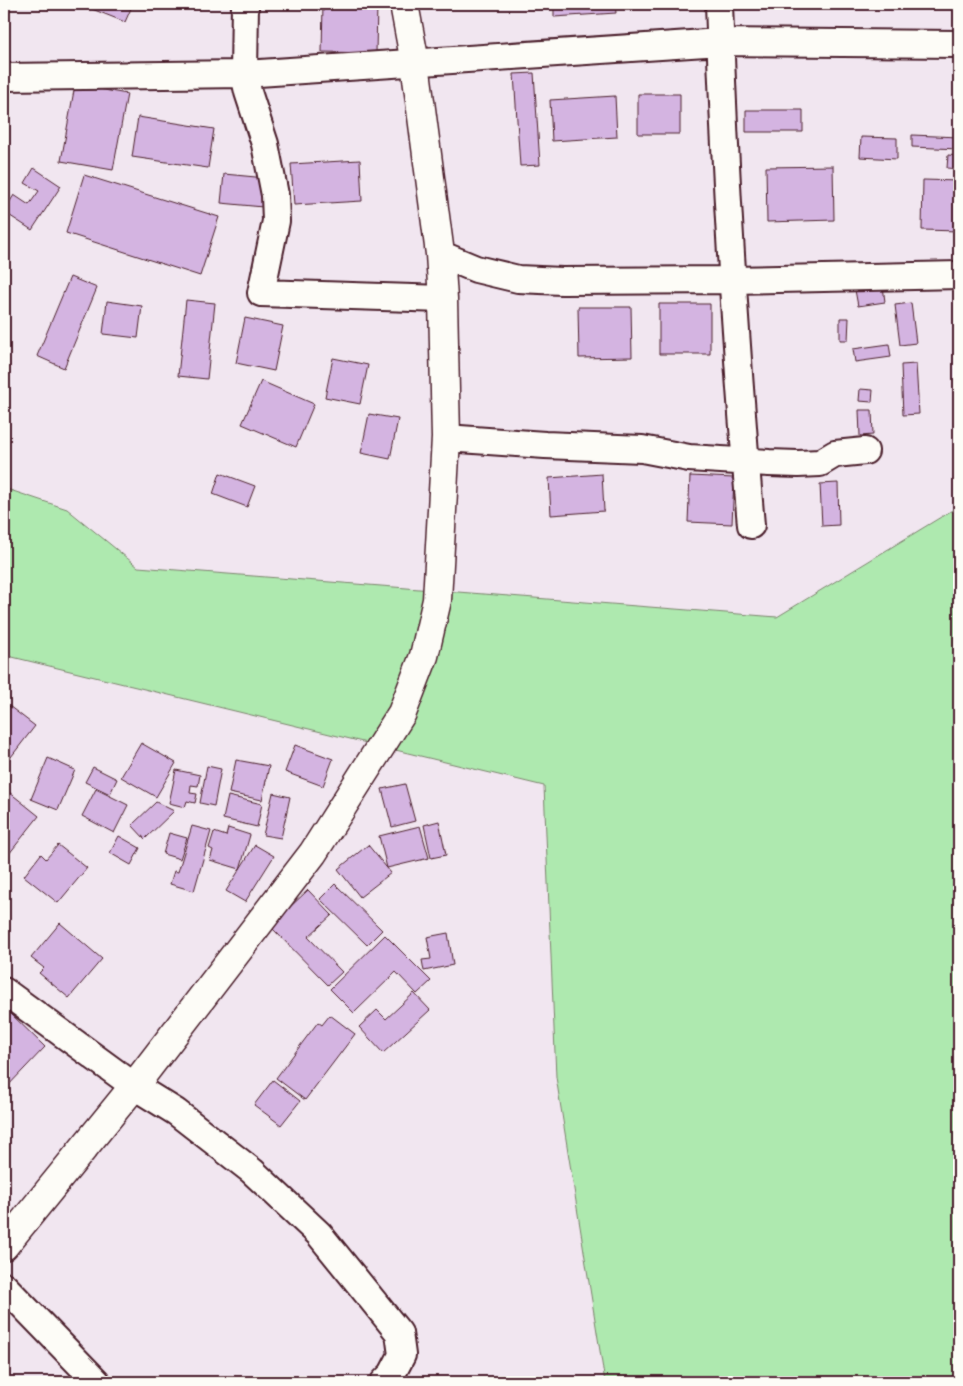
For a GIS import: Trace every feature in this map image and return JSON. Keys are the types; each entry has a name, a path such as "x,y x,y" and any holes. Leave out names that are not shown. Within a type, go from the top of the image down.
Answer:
{"street":[{"path":"245,4 244,74 265,144 275,195 276,221 260,293 443,299"},
{"path":"4,1246 134,1086 313,853 402,713 424,656 437,600 446,438 443,299 440,254 415,63 404,4"},
{"path":"719,4 732,280 751,525"},
{"path":"4,77 244,74 720,42 959,44"},
{"path":"440,254 476,269 518,279 562,281 732,280 959,275"},
{"path":"446,438 642,449 689,458 798,464 820,462 835,454 865,451"},
{"path":"4,990 134,1086 176,1112 252,1171 320,1234 399,1333 402,1355 392,1374 384,1382"},
{"path":"4,1286 97,1382"}],"green space":[{"path":"4,488 67,509 138,567 777,617 959,506 959,1382 605,1382 556,1077 544,786 4,655"}],"building":[{"path":"94,4 133,4 125,22 92,9"},
{"path":"323,4 377,4 376,53 322,52"},
{"path":"554,4 615,4 616,13 554,17"},
{"path":"534,73 540,165 520,166 514,74"},
{"path":"75,85 127,94 113,170 61,161"},
{"path":"638,94 680,94 680,134 638,134"},
{"path":"615,96 617,137 552,141 550,100"},
{"path":"746,110 803,110 803,132 746,132"},
{"path":"138,117 214,129 208,168 132,157"},
{"path":"912,135 959,137 959,149 912,147"},
{"path":"861,137 897,138 897,159 860,157"},
{"path":"948,155 959,156 959,169 947,168"},
{"path":"360,160 362,201 294,205 291,164"},
{"path":"833,166 834,220 767,222 766,167"},
{"path":"34,168 61,186 32,230 4,211 14,195 29,205 39,191 25,183"},
{"path":"224,174 266,178 263,207 221,203"},
{"path":"84,175 219,217 200,276 66,233"},
{"path":"923,180 959,181 959,231 922,230"},
{"path":"70,277 97,288 64,368 37,356"},
{"path":"883,286 885,302 858,306 855,290"},
{"path":"186,300 215,303 207,379 178,376"},
{"path":"107,301 142,306 138,338 103,334"},
{"path":"911,303 916,343 900,345 895,305"},
{"path":"659,304 710,304 710,354 659,354"},
{"path":"578,307 631,307 632,357 579,358"},
{"path":"245,318 283,326 274,371 236,363"},
{"path":"840,318 849,318 848,340 840,340"},
{"path":"889,344 891,357 855,362 853,349"},
{"path":"333,358 368,365 360,404 325,397"},
{"path":"916,364 919,414 903,415 901,365"},
{"path":"261,381 314,404 296,447 242,424"},
{"path":"860,389 873,390 872,402 859,401"},
{"path":"859,410 872,410 873,435 860,436"},
{"path":"369,414 398,419 390,459 361,453"},
{"path":"220,473 255,486 247,507 213,494"},
{"path":"602,474 604,511 551,515 549,478"},
{"path":"690,476 734,478 732,524 688,522"},
{"path":"838,483 839,525 822,526 820,484"},
{"path":"9,706 35,726 4,766 4,713"},
{"path":"141,743 176,763 156,797 121,777"},
{"path":"295,745 333,759 323,786 285,772"},
{"path":"48,758 75,770 58,810 31,799"},
{"path":"236,760 269,766 262,800 229,793"},
{"path":"207,766 221,769 214,806 200,803"},
{"path":"93,767 117,779 110,794 85,782"},
{"path":"176,770 200,775 198,786 191,785 190,793 197,794 195,803 187,801 185,807 169,803"},
{"path":"405,784 415,821 392,827 382,789"},
{"path":"96,789 128,805 114,833 82,816"},
{"path":"9,792 39,816 5,859 4,798"},
{"path":"273,793 290,797 281,838 263,835"},
{"path":"228,796 262,804 257,827 223,819"},
{"path":"156,802 174,811 145,839 132,825"},
{"path":"439,821 446,855 431,858 424,825"},
{"path":"192,826 211,831 194,891 170,884 174,871 178,872"},
{"path":"420,826 429,858 387,868 379,836"},
{"path":"228,828 250,835 240,869 210,860 213,850 209,848 214,832 226,836"},
{"path":"169,833 187,838 180,859 163,854"},
{"path":"119,836 140,848 131,865 110,853"},
{"path":"58,845 87,868 58,903 24,876 41,854 46,859"},
{"path":"255,845 274,856 245,902 226,891"},
{"path":"368,845 391,873 360,897 338,869"},
{"path":"335,884 382,930 367,945 320,899"},
{"path":"308,890 332,915 308,937 342,972 328,985 270,926"},
{"path":"60,923 102,959 69,998 39,973 44,968 31,958"},
{"path":"448,933 453,965 424,971 422,960 431,959 427,937"},
{"path":"385,935 431,981 417,994 396,972 354,1013 330,989"},
{"path":"414,993 430,1010 383,1053 359,1027 377,1010 386,1019"},
{"path":"4,1007 45,1047 4,1090"},
{"path":"330,1015 355,1034 305,1100 276,1078 318,1022 322,1025"},
{"path":"273,1080 300,1101 281,1125 254,1105"}]}
